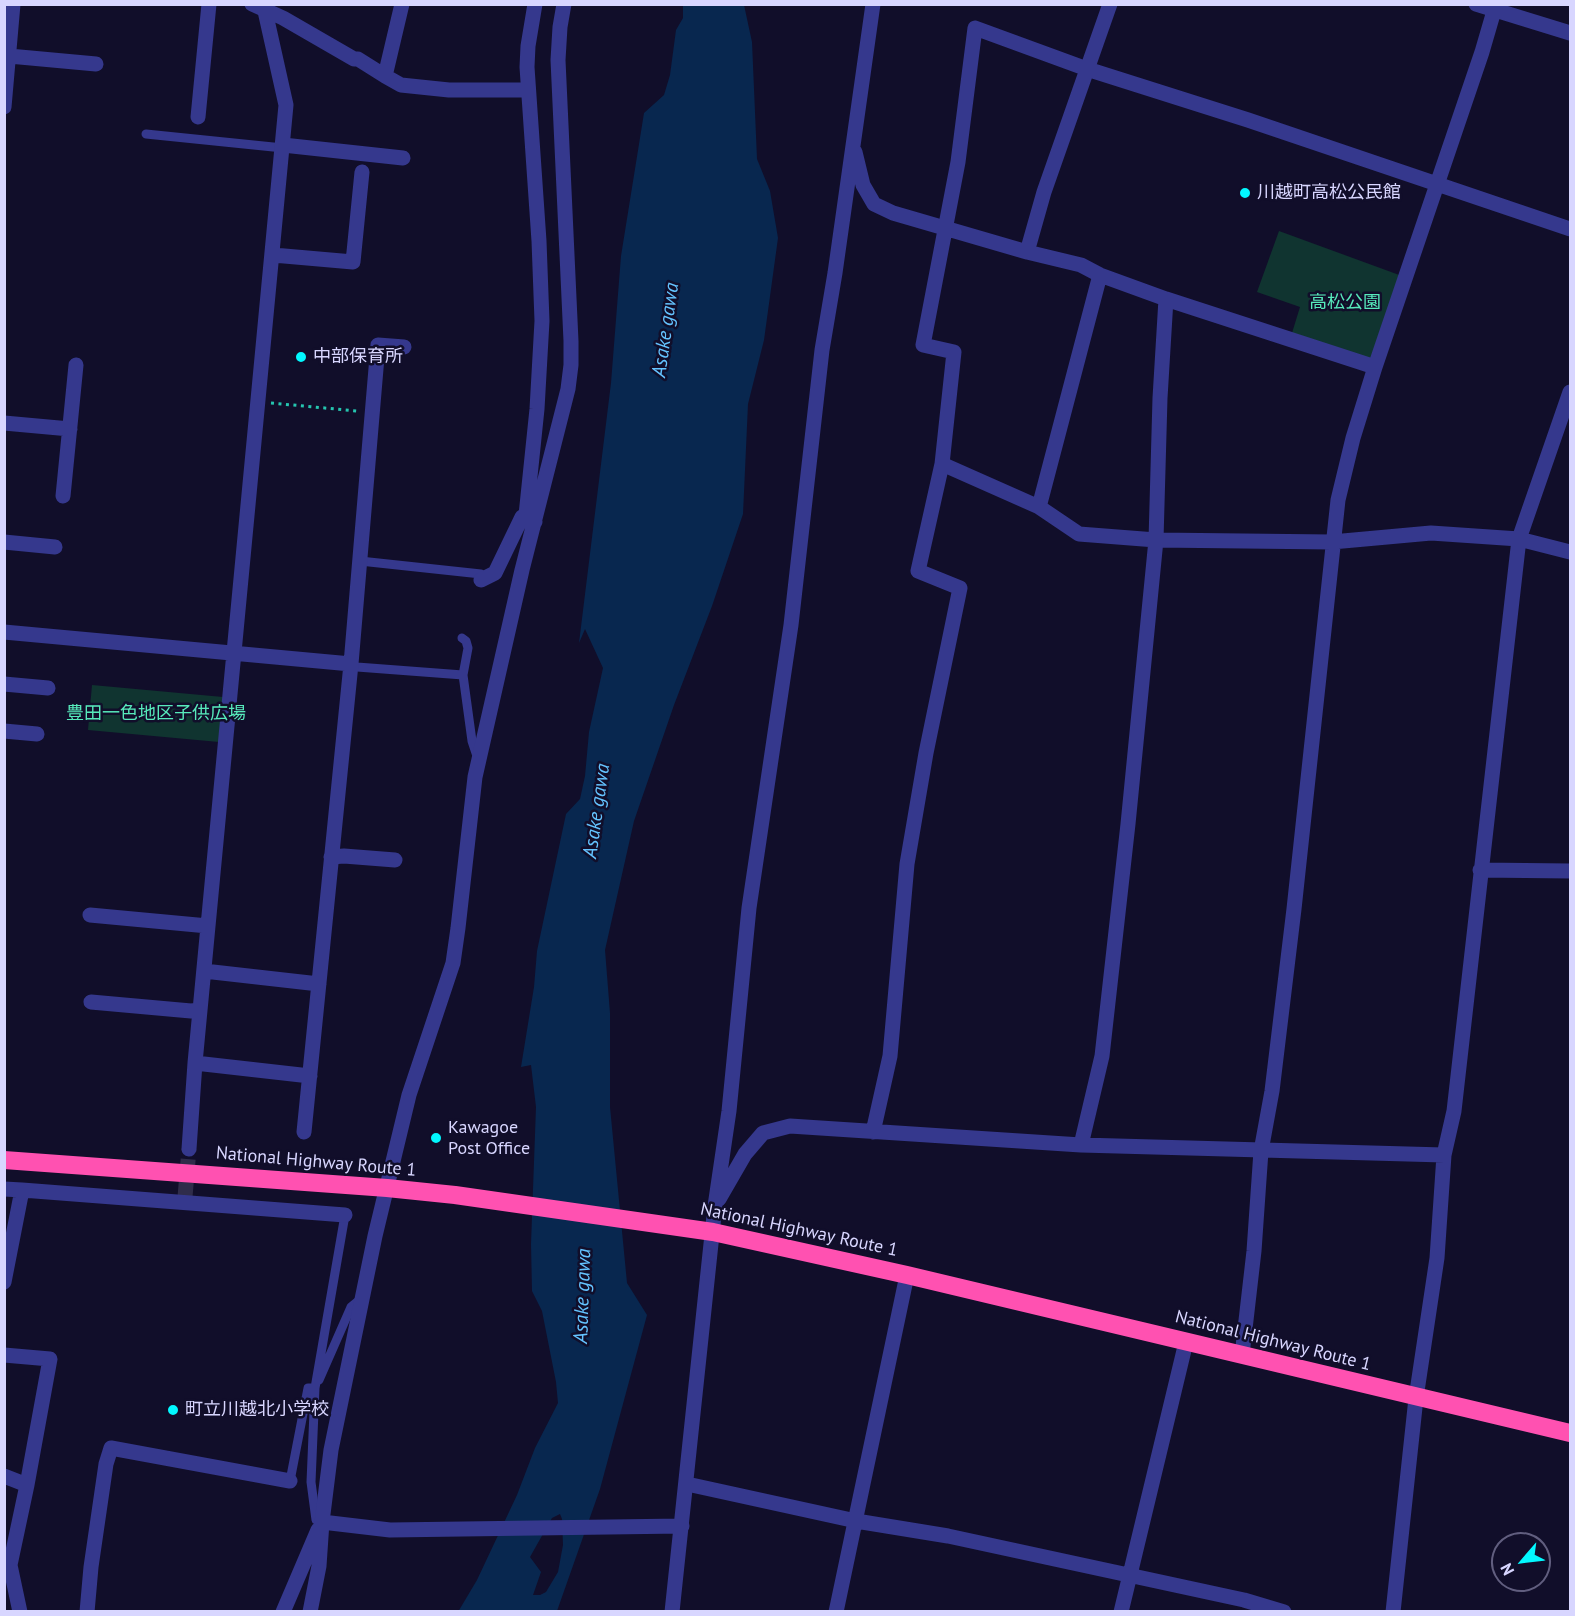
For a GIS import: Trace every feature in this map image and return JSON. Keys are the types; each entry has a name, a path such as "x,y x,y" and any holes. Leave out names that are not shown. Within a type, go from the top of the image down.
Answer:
{"highway":[{"name":"National Highway Route 1","path":"4,1160 387,1188 454,1195 713,1232 907,1275 1570,1434"}],"street":[{"path":"4,107 13,4"},
{"path":"198,117 209,4"},
{"path":"385,76 402,4"},
{"path":"531,518 542,321 539,241 528,90 528,46 535,4"},
{"path":"310,1611 319,1566 331,1450 375,1236 409,1095 453,963 479,761 522,570 531,518 568,389 571,365 558,60 564,4"},
{"path":"672,1611 715,1206 729,1111 749,908 791,625 822,350 873,4"},
{"path":"1027,252 1044,192 1110,4"},
{"path":"1476,4 1570,33"},
{"path":"258,8 283,18 401,85 449,90 528,90"},
{"path":"189,1149 195,1063 286,105 258,8"},
{"path":"1242,1355 1254,1251 1261,1151 1272,1091 1294,909 1338,500 1353,438 1375,367 1495,8"},
{"path":"873,1132 890,1056 907,864 926,753 960,588 918,571 942,464 954,352 923,345 958,162 975,28 1087,69 1248,120 1570,229"},
{"path":"9,56 96,64"},
{"path":"853,138 863,185 874,204 893,213 1027,252 1081,265 1100,275 1166,299 1375,367"},
{"path":"283,146 403,158"},
{"path":"273,255 353,262 362,172"},
{"path":"1039,507 1100,275"},
{"path":"1081,1145 1102,1056 1128,824 1156,540 1160,398 1166,299"},
{"path":"304,1132 351,664 378,345 404,347"},
{"path":"63,496 76,365"},
{"path":"1393,1611 1416,1398 1437,1258 1444,1155 1454,1111 1519,539 1570,392"},
{"path":"4,423 70,429"},
{"path":"942,464 1039,507 1079,534 1156,540 1332,542 1431,533 1519,539 1570,552"},
{"path":"481,577 495,573 522,517 531,518"},
{"path":"4,542 55,547"},
{"path":"4,632 351,664"},
{"path":"4,684 48,688"},
{"path":"4,730 37,734"},
{"path":"331,857 395,860"},
{"path":"1480,870 1570,871"},
{"path":"90,915 208,926"},
{"path":"204,971 319,984"},
{"path":"91,1002 200,1010"},
{"path":"195,1063 310,1076"},
{"path":"715,1206 745,1154 763,1133 790,1126 1081,1145 1444,1155"},
{"path":"4,1189 184,1200 345,1215"},
{"path":"4,1282 22,1190"},
{"path":"837,1611 907,1275"},
{"path":"1121,1611 1186,1342"},
{"path":"4,1355 50,1359 10,1565 10,1597 20,1611"},
{"path":"87,1611 92,1556 106,1464 111,1448 290,1481"},
{"path":"4,1476 27,1485"},
{"path":"687,1484 856,1521 948,1536 1244,1600 1284,1611"},
{"path":"322,1522 390,1530 682,1526"},
{"path":"284,1611 322,1522"}],"lane":[{"path":"146,134 283,146"},
{"path":"360,561 481,577"},
{"path":"462,638 466,641 468,648 463,675 472,741 479,761"},
{"path":"351,664 357,667 463,675"},
{"path":"322,1522 316,1520 311,1482 315,1388 345,1215"},
{"path":"315,1388 351,1307 363,1296"},
{"path":"290,1481 308,1388 315,1388"}],"path":[{"path":"258,401 372,412"}],"green space":[{"name":"高松公園","path":"1279,231 1402,276 1372,361 1292,333 1300,307 1257,292"},
{"name":"豊田一色地区子供広場","path":"92,685 223,697 219,742 88,730"}],"water":[{"name":"Asake gawa","path":"683,5 744,5 752,42 757,159 770,191 778,238 764,340 748,404 743,514 634,821 605,950 610,1013 610,1107 627,1283 647,1315 600,1489 557,1611 458,1612 477,1580 517,1495 535,1448 558,1403 542,1311 532,1291 531,1244 536,1107 531,1065 521,1067 534,987 537,951 566,814 580,799 585,776 589,732 603,668 585,629 579,643 611,383 621,256 644,113 664,95 670,75 676,30 683,18","holes":["560,1514 563,1545 558,1572 546,1592 533,1595 541,1572 530,1557 552,1518"]}],"tunnel":[{"path":"185,1197 189,1149"}],"place":[{"name":"川越町高松公民館","path":"1245,193"},
{"name":"中部保育所","path":"301,357"},
{"name":"Kawagoe Post Office","path":"436,1138"},
{"name":"町立川越北小学校","path":"173,1410"}]}
